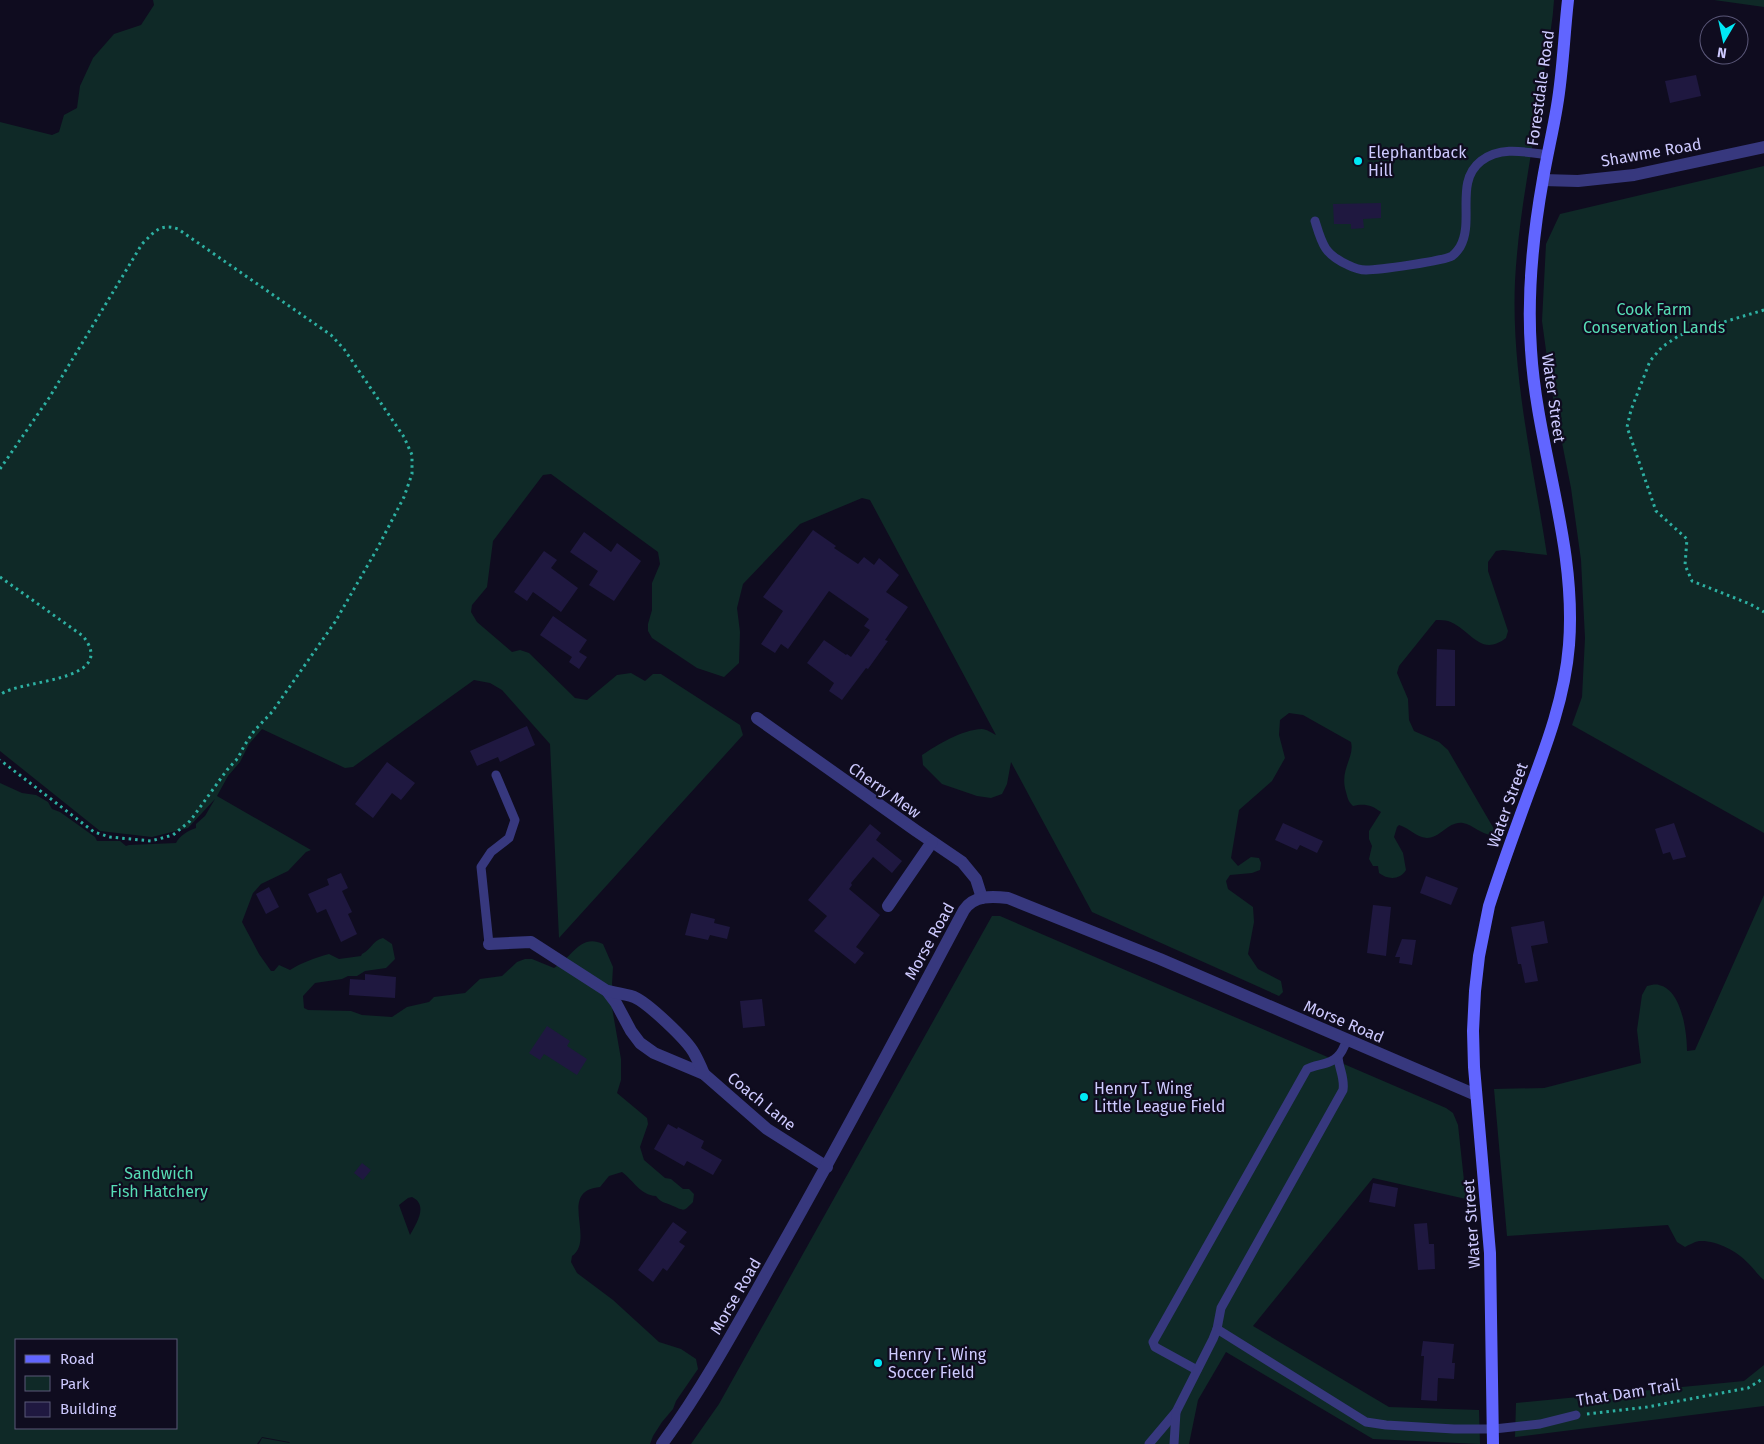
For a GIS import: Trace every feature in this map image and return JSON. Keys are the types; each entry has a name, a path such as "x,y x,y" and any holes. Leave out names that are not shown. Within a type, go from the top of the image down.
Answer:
{"main road":[{"name":"Forestdale Road","path":"1542,180 1557,104 1568,0"},
{"name":"Water Street","path":"1493,1444 1490,1253 1476,1095 1473,1031 1475,991 1482,936 1497,879 1553,724 1565,673 1569,644 1569,602 1564,542 1537,409 1531,350 1530,301 1533,253 1542,180"}],"street":[{"name":"Shawme Road","path":"1542,180 1578,181 1634,175 1764,146"},
{"name":"Cherry Mew","path":"757,718 962,862 976,878 982,898"},
{"path":"888,906 932,842"},
{"name":"Morse Road","path":"662,1444 700,1388 827,1167 968,903 982,898 1008,898 1160,959 1476,1095"},
{"name":"Coach Lane","path":"489,944 531,942 607,991 640,1043 654,1053 704,1074 767,1130 827,1167"},
{"name":"Coach Lane","path":"607,991 622,993 636,998 647,1006 687,1043 694,1052 704,1074"}],"lane":[{"path":"1315,221 1322,246 1348,266 1365,270 1439,260 1453,256 1466,234 1465,196 1473,171 1481,161 1500,152 1517,151 1548,155"},
{"path":"489,944 481,867 491,852 509,838 515,820 496,774"},
{"path":"1149,1444 1176,1412 1213,1339 1222,1308 1343,1090 1344,1081 1338,1057 1347,1039"},
{"path":"1197,1370 1155,1347 1153,1342 1307,1069 1328,1063 1338,1057"},
{"name":"That Dam Trail","path":"1216,1329 1366,1422 1454,1429 1494,1428 1540,1424 1576,1415"},
{"path":"1174,1444 1176,1412"}],"path":[{"path":"0,469 49,398 142,244 160,227 170,226 186,234 331,335 344,349 404,437 412,455 412,474 404,497 378,549 335,622 272,712 254,731 233,766 227,770 190,821 173,835 151,841 102,836 0,760"},
{"path":"1764,310 1680,335 1662,347 1650,361 1634,401 1627,427 1656,510 1687,539 1685,565 1692,580 1750,604 1764,612"},
{"path":"0,577 83,636 90,645 91,656 86,666 75,673 11,690 0,695"},
{"name":"That Dam Trail","path":"1576,1415 1647,1407 1748,1388 1764,1378"}],"green space":[{"name":"Sandwich Fish Hatchery","path":"153,0 1554,0 1520,226 1515,281 1516,350 1524,418 1547,555 1503,550 1496,551 1488,562 1488,571 1508,631 1506,638 1489,645 1482,644 1456,625 1447,621 1436,620 1399,666 1397,673 1408,699 1409,720 1414,731 1439,742 1448,750 1494,829 1491,835 1467,824 1458,823 1427,838 1419,836 1399,825 1394,837 1403,853 1406,870 1401,876 1394,878 1382,875 1379,873 1378,866 1373,866 1369,859 1372,846 1369,839 1369,831 1381,812 1368,805 1353,806 1348,800 1344,784 1344,777 1352,748 1351,742 1303,715 1289,713 1280,720 1279,735 1285,758 1272,781 1239,810 1231,858 1238,866 1251,857 1259,858 1261,863 1260,870 1252,873 1230,875 1226,881 1228,889 1253,907 1254,922 1248,954 1258,969 1281,981 1283,992 1279,996 1092,912 1011,762 1007,784 1002,794 991,798 977,796 942,784 923,765 922,755 958,735 982,729 996,735 870,500 862,498 800,524 743,584 737,608 740,632 739,663 724,677 697,668 652,638 648,631 652,610 652,583 660,564 658,552 551,474 543,475 493,541 487,587 472,605 471,612 477,622 512,652 520,650 529,653 575,698 587,700 617,675 631,673 645,681 653,674 661,674 740,725 743,735 559,938 550,744 502,690 490,683 474,680 353,767 345,768 262,729 249,744 240,762 228,776 217,796 311,850 306,852 288,871 261,884 253,893 242,922 259,954 271,971 274,971 279,965 290,970 329,954 339,959 361,956 376,941 383,938 392,944 395,959 386,968 365,971 357,976 315,983 303,996 304,1008 308,1010 351,1011 362,1015 392,1017 407,1007 429,1002 434,997 465,993 480,979 502,976 517,962 525,959 532,959 554,968 582,944 595,941 603,944 613,967 611,1002 621,1059 621,1080 617,1093 647,1118 648,1124 640,1147 644,1160 665,1178 671,1179 683,1189 689,1189 694,1194 693,1202 682,1210 661,1201 656,1196 646,1193 622,1172 609,1176 600,1187 587,1190 581,1197 579,1206 580,1239 571,1262 577,1273 613,1300 659,1342 681,1349 696,1359 698,1369 676,1401 673,1409 653,1436 650,1444 259,1444 262,1438 290,1443 262,1437 257,1444 0,1444 0,783 22,793 36,795 48,802 52,809 60,812 95,837 97,841 120,841 126,846 176,843 184,834 196,828 196,824 205,816 215,799 188,828 152,837 100,831 0,751 0,122 52,135 59,132 64,115 77,108 80,86 93,58 114,34 141,25 154,5","holes":["412,1197 420,1205 420,1215 410,1235 399,1205 408,1198"]},
{"path":"1714,0 1764,0 1764,7"},
{"name":"Cook Farm Conservation Lands","path":"1764,166 1764,833 1572,725 1582,697 1585,638 1581,560 1571,488 1551,387 1542,321 1546,244 1560,214"},
{"path":"1764,895 1764,1280 1743,1259 1726,1247 1712,1242 1699,1241 1685,1247 1677,1242 1668,1225 1507,1236 1494,1089 1544,1088 1641,1063 1637,1030 1642,995 1647,986 1650,985 1659,985 1673,995 1682,1013 1687,1051 1695,1050"},
{"path":"992,916 1000,916 1446,1108 1453,1113 1458,1125 1466,1199 1373,1178 1253,1326 1389,1407 1479,1410 1480,1444 1373,1439 1226,1352 1198,1400 1189,1444 691,1444 719,1404"},
{"path":"1764,1365 1764,1406 1515,1437 1516,1403 1744,1381"}],"building":[{"path":"1696,75 1701,96 1670,103 1665,81"},
{"path":"1381,203 1381,218 1363,219 1364,228 1351,229 1351,224 1334,224 1333,204"},
{"path":"813,530 836,546 834,548 858,564 864,557 874,565 879,558 899,575 886,592 908,607 885,640 888,641 842,700 829,691 834,683 807,663 824,640 851,657 870,630 864,626 869,619 829,591 788,649 781,644 775,653 761,644 783,611 763,597"},
{"path":"584,532 611,552 617,543 641,561 614,601 589,585 598,571 570,552"},
{"path":"544,551 557,560 551,568 578,588 561,612 533,592 527,601 514,592"},
{"path":"553,616 587,640 579,652 587,657 579,669 569,662 572,657 540,635"},
{"path":"1437,649 1455,650 1455,706 1436,706"},
{"path":"527,726 535,745 500,762 498,757 477,766 470,751"},
{"path":"387,762 415,783 401,800 392,793 373,818 355,804"},
{"path":"1283,823 1323,841 1317,853 1300,845 1297,850 1275,840"},
{"path":"1674,823 1686,857 1673,860 1670,852 1663,854 1655,829"},
{"path":"870,824 881,833 876,840 902,861 892,873 873,857 851,883 852,885 849,889 880,915 856,947 864,953 855,964 814,931 827,916 808,900"},
{"path":"341,873 348,888 342,891 352,912 348,914 357,934 341,942 326,909 317,913 308,894 329,885 327,879"},
{"path":"1426,876 1458,888 1451,905 1420,893"},
{"path":"269,887 279,907 266,914 256,894"},
{"path":"1373,905 1391,907 1386,956 1367,953"},
{"path":"691,913 715,919 714,923 730,927 727,939 710,935 708,940 685,935"},
{"path":"1544,921 1548,943 1531,946 1538,981 1525,983 1521,964 1518,964 1511,927"},
{"path":"1402,939 1416,940 1412,965 1399,963 1400,957 1395,957"},
{"path":"365,974 396,977 395,998 349,995 350,979 365,980"},
{"path":"762,999 765,1026 743,1028 740,1001"},
{"path":"547,1026 570,1041 567,1046 587,1059 577,1075 544,1054 540,1060 529,1053"},
{"path":"668,1124 677,1129 678,1127 704,1141 701,1148 722,1160 713,1175 687,1161 684,1166 654,1149"},
{"path":"362,1163 371,1170 363,1180 354,1173"},
{"path":"1373,1183 1398,1188 1395,1207 1369,1202"},
{"path":"673,1222 687,1232 679,1242 685,1246 667,1271 663,1268 653,1282 638,1270"},
{"path":"1427,1223 1429,1244 1434,1244 1435,1269 1418,1270 1414,1224"},
{"path":"1423,1341 1454,1344 1452,1363 1455,1363 1454,1379 1438,1378 1437,1401 1421,1400 1424,1356 1421,1356"}],"place":[{"name":"Elephantback Hill","path":"1358,161"},
{"name":"Henry T. Wing Little League Field","path":"1084,1097"},
{"name":"Henry T. Wing Soccer Field","path":"878,1363"}]}
